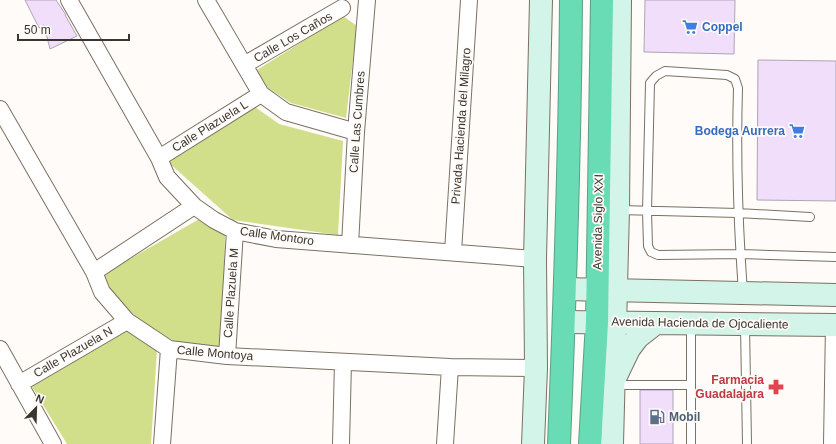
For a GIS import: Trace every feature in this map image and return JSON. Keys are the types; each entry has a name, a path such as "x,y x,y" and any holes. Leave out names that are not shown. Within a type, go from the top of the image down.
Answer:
{"highway":[{"path":"559,444 565,289 570,82 570,0"},
{"name":"Avenida Siglo XXI","path":"590,444 606,322 602,0"}],"street":[{"name":"Calle Montoro","path":"69,0 159,158 167,177 194,206 214,220 235,231 276,238 536,259"},
{"path":"206,0 261,94 286,112 356,132"},
{"name":"Calle Las Cumbres","path":"350,245 356,132 367,0"},
{"name":"Privada Hacienda del Milagro","path":"453,252 469,0"},
{"path":"533,444 536,368 536,259 541,0"},
{"name":"Avenida Siglo XXI","path":"606,290 617,250 620,0"},
{"path":"340,4 366,19"},
{"name":"Calle Los Caños","path":"244,65 340,4"},
{"name":"Calle Plazuela L","path":"159,158 261,94"},
{"name":"Calle Montoya","path":"0,109 94,272 102,292 127,321 170,349 227,356 450,367 536,368"},
{"path":"94,272 194,206"},
{"name":"Calle Plazuela M","path":"227,356 235,231"},
{"path":"617,250 635,278 668,292"},
{"path":"565,289 836,295"},
{"name":"Calle Plazuela N","path":"19,384 127,321"},
{"name":"Avenida Hacienda de Ojocaliente","path":"564,322 835,325"},
{"name":"Avenida Siglo XXI","path":"606,322 613,383 612,444"},
{"path":"613,383 629,349 638,337 656,323"},
{"path":"832,444 835,325"},
{"path":"0,349 53,444"},
{"path":"162,444 170,349"},
{"path":"341,444 343,362"},
{"path":"446,444 450,367"}],"lane":[{"path":"743,293 740,254 738,213 738,88 735,79 728,75 665,71 656,76 650,83 647,211 648,246 651,252 658,255 740,254 836,257"},
{"path":"618,210 738,213 810,217"},
{"path":"690,444 691,323"},
{"path":"745,324 747,444"},
{"path":"613,383 691,385"}],"green space":[{"path":"343,16 357,26 346,118 291,103 268,88 257,70"},
{"path":"255,107 279,124 343,141 338,235 233,220 168,162"},
{"path":"201,218 225,235 223,351 177,343 137,318 110,290 104,274"},
{"path":"127,330 157,350 151,444 67,444 31,385"}],"building":[{"path":"25,0 56,0 77,36 50,49 44,25 39,28"},
{"name":"Coppel","path":"645,0 735,0 734,54 644,52"},
{"name":"Bodega Aurrera","path":"758,60 836,61 836,201 757,200"},
{"name":"Mobil","path":"640,390 673,390 673,444 640,444"}],"place":[{"name":"Coppel","path":"690,27"},
{"name":"Bodega Aurrera","path":"797,131"},
{"name":"Farmacia Guadalajara","path":"776,387"},
{"name":"Mobil","path":"657,417"}]}
